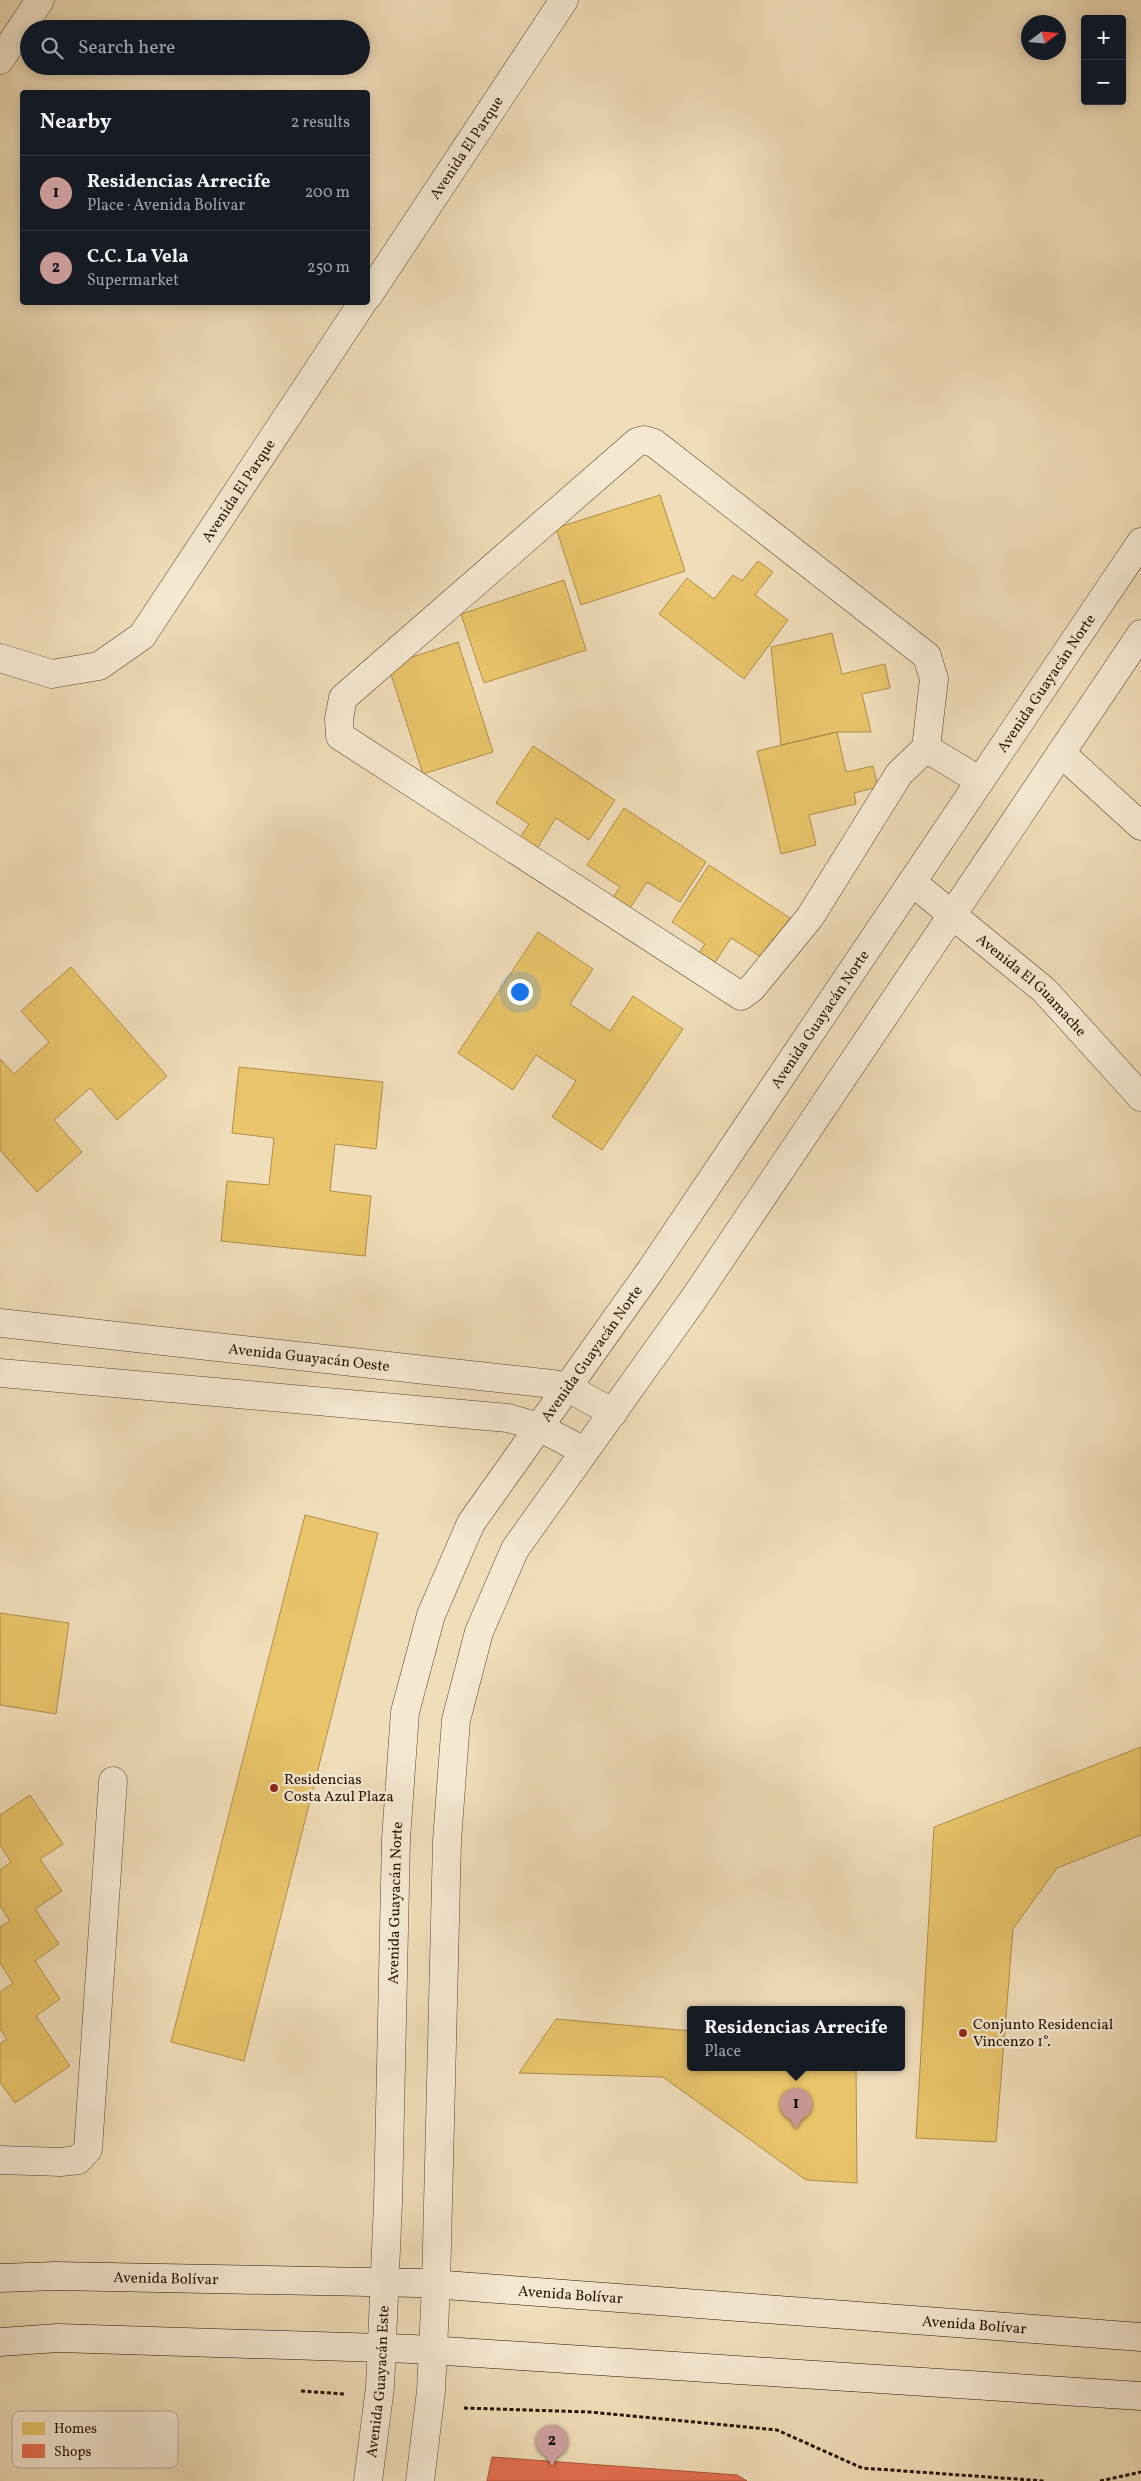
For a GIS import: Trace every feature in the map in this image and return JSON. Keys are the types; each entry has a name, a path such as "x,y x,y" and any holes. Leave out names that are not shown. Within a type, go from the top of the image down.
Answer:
{"street":[{"path":"27,20 40,0"},
{"name":"Avenida El Parque","path":"370,293 564,0"},
{"path":"0,60 20,30"},
{"name":"Avenida El Parque","path":"0,658 52,674 99,666 142,636 361,305"},
{"path":"644,440 654,444 927,656 934,679 926,748 899,774 810,917 752,988 741,996 340,736 339,719 344,698 637,442 644,440"},
{"name":"Avenida Guayacán Norte","path":"384,2283 396,1839 405,1712 431,1615 471,1523 650,1271 1141,542"},
{"path":"420,2481 431,2391 436,2285 447,1841 456,1720 479,1632 515,1549 698,1292 1141,634"},
{"path":"926,748 980,781"},
{"path":"1061,753 1141,826"},
{"name":"Avenida El Guamache","path":"912,882 1044,990 1141,1097"},
{"name":"Avenida Guayacán Oeste","path":"0,1323 532,1381 567,1387 613,1413"},
{"path":"0,1373 508,1418 539,1427 584,1451"},
{"path":"0,2160 61,2162 78,2160 88,2149 113,1781"},
{"name":"Avenida Bolívar","path":"0,2278 65,2276 436,2285 1141,2337"},
{"name":"Avenida Guayacán Este","path":"368,2481 380,2387 384,2283"},
{"path":"0,2342 58,2338 433,2350 1141,2396"}],"path":[{"path":"455,2408 590,2412 778,2430 862,2468 1044,2481"},
{"path":"1100,2481 1141,2472"}],"building: Homes":[{"path":"660,495 685,571 581,605 556,528"},
{"path":"758,561 773,572 755,595 788,620 744,679 659,614 687,578 714,599 733,575 742,581"},
{"path":"564,580 586,650 484,683 461,614"},
{"path":"832,633 842,674 885,664 890,688 862,694 871,732 837,732 781,745 771,647"},
{"path":"458,642 493,752 423,774 388,665"},
{"path":"837,732 846,772 873,766 878,787 854,793 856,804 809,815 816,845 781,854 757,751"},
{"path":"533,746 615,800 589,840 556,818 534,853 517,842 529,824 496,803"},
{"path":"624,808 706,862 680,902 647,882 625,916 608,905 620,887 587,865"},
{"path":"709,865 790,918 764,959 731,938 709,972 693,962 705,944 672,922"},
{"path":"538,932 593,969 570,1004 610,1031 633,996 683,1029 602,1150 552,1117 576,1081 536,1055 513,1090 458,1053"},
{"path":"71,967 167,1076 117,1120 90,1088 54,1120 82,1152 37,1192 0,1150 0,1059 14,1074 49,1042 21,1011"},
{"path":"239,1067 383,1082 376,1149 335,1144 330,1191 371,1196 365,1256 221,1241 227,1181 269,1185 274,1138 232,1133"},
{"name":"Residencias Costa Azul Plaza","path":"305,1515 378,1533 244,2061 171,2042"},
{"path":"0,1613 69,1623 56,1714 0,1705"},
{"name":"Conjunto Residencial Vincenzo 1°.","path":"1141,1747 1141,1835 1057,1868 1013,1929 996,2142 916,2138 934,1827"},
{"path":"30,1795 63,1844 40,1859 62,1891 35,1909 59,1944 35,1961 60,1999 36,2016 70,2066 15,2103 0,2082 0,2044 7,2039 0,2029 0,1992 13,1983 0,1963 0,1927 10,1921 0,1906 0,1870 11,1862 0,1845 0,1815"},
{"path":"556,2019 687,2031 687,2071 856,2071 857,2183 806,2180 663,2077 519,2073"}],"building: Shops":[{"path":"492,2457 737,2475 747,2481 487,2481"}],"place":[{"name":"Residencias Costa Azul Plaza","path":"274,1788"},
{"name":"Conjunto Residencial Vincenzo 1°.","path":"963,2033"},
{"name":"Residencias Arrecife","path":"796,2129"},
{"name":"C.C. La Vela","path":"552,2466"}]}
